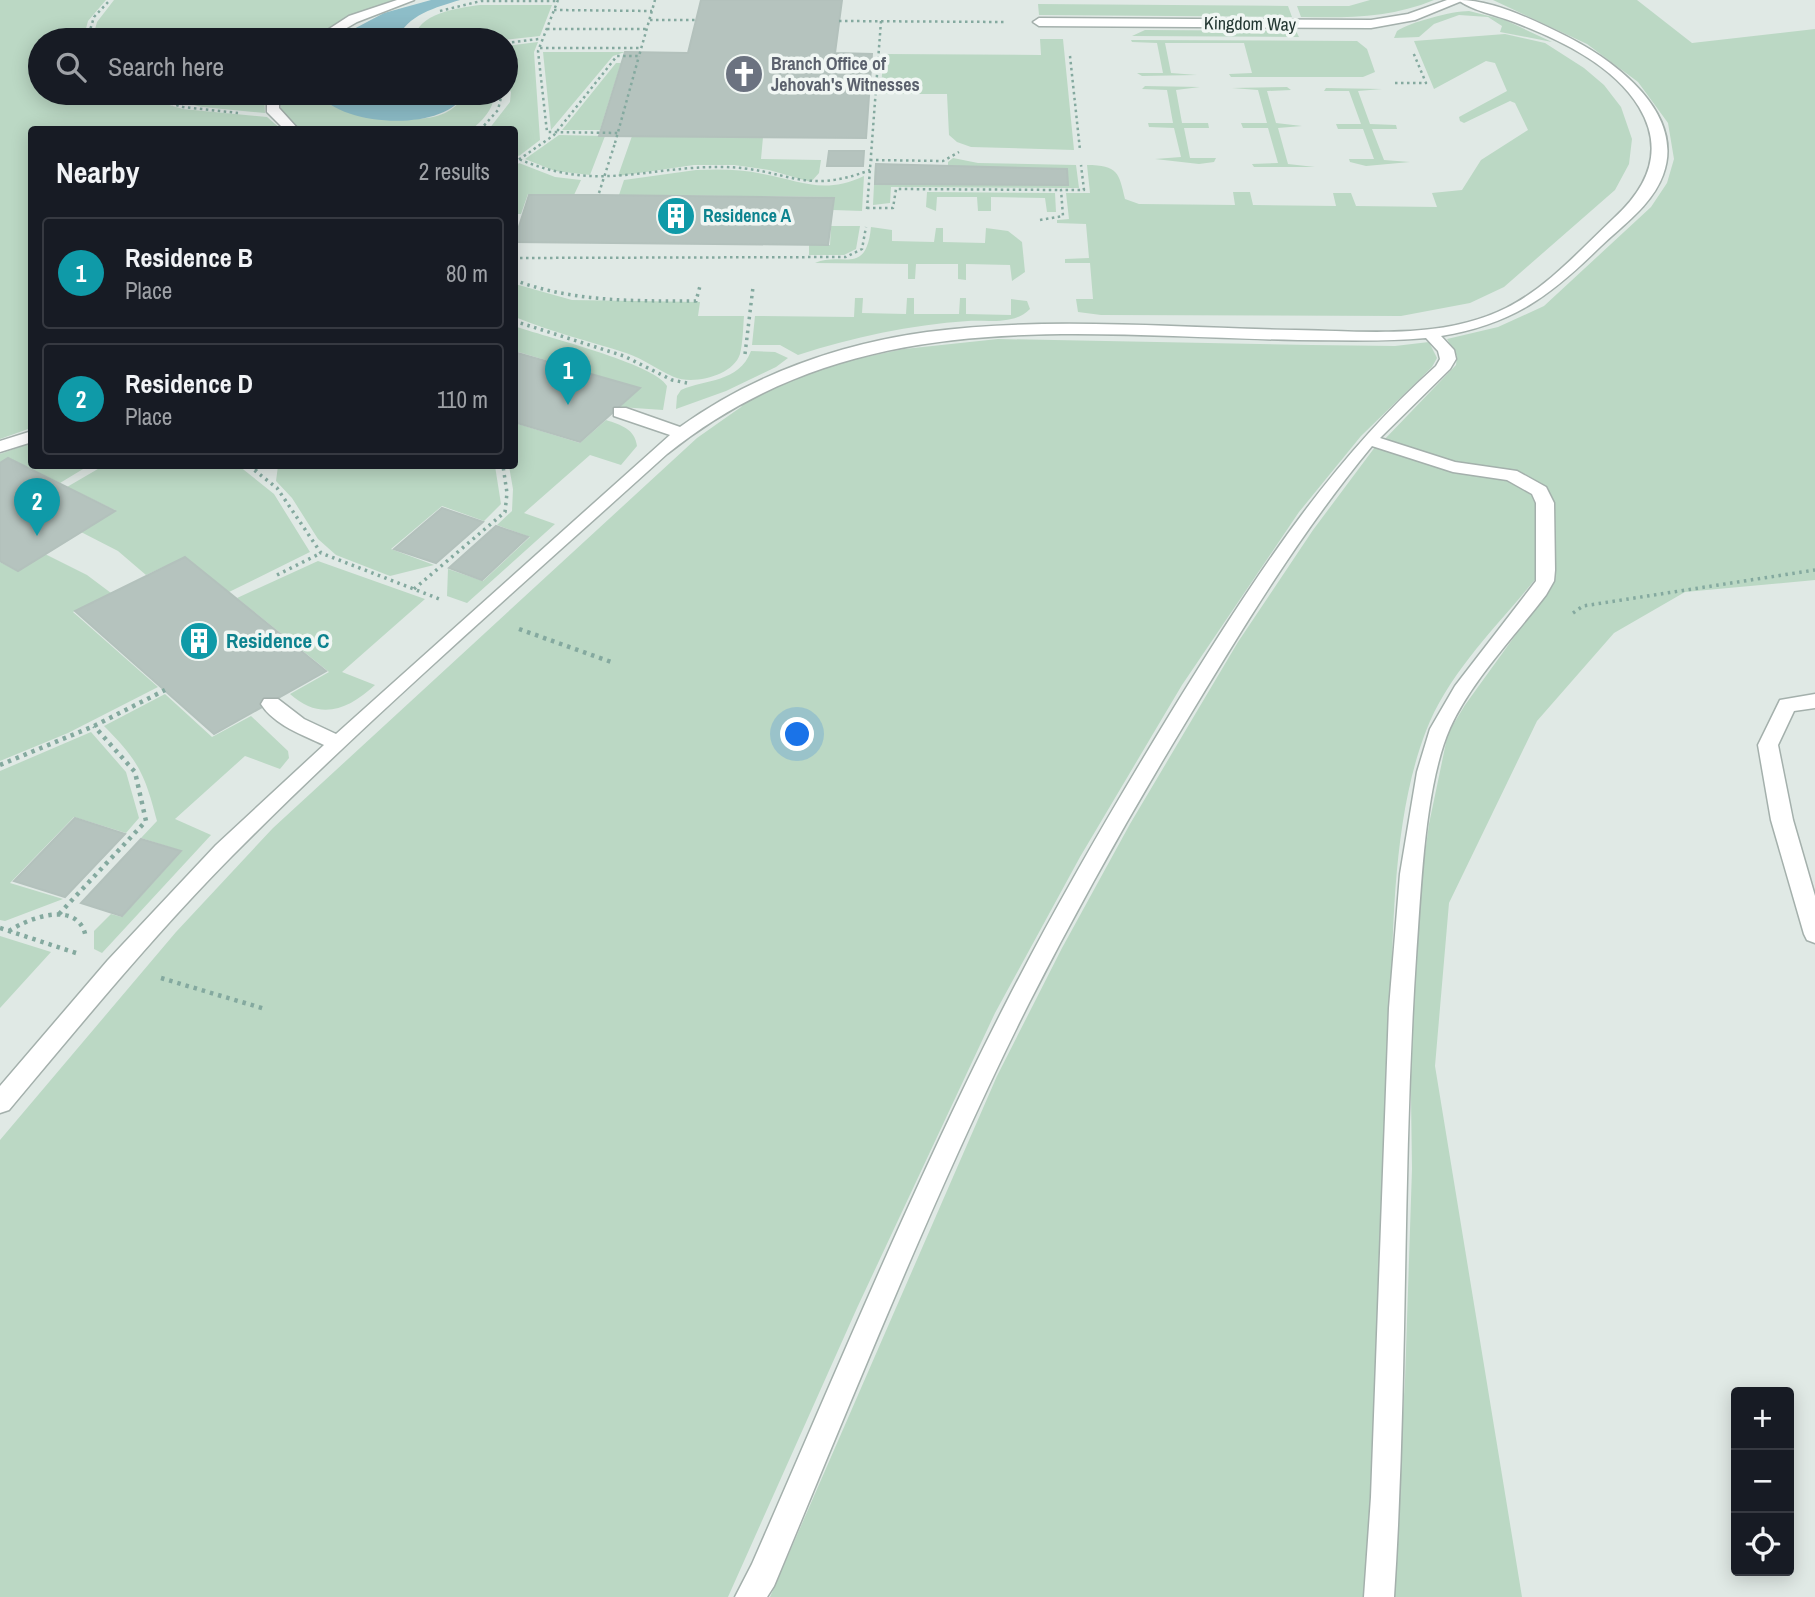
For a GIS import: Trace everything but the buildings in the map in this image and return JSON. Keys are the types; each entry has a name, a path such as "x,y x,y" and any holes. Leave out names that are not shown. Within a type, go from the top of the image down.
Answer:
{"street":[{"path":"338,28 353,19 408,0"},
{"name":"Kingdom Way","path":"1040,22 1371,23 1411,17 1458,0"},
{"path":"0,1103 170,907 338,743 681,433 718,406 792,371 852,352 935,336 1048,331 1366,336 1429,334 1508,313 1539,293 1640,201 1657,176 1660,146 1651,116 1631,90 1605,65 1554,35 1464,0"},
{"path":"272,105 275,114 288,126"},
{"path":"750,1597 768,1563 925,1201 1016,1006 1108,833 1227,636 1332,485 1370,440 1442,369 1448,359 1446,351 1429,334"},
{"path":"620,412 681,433"},
{"path":"0,447 28,437"},
{"path":"1370,440 1453,467 1511,475 1540,491 1545,503 1546,570 1545,581 1539,591 1462,691 1440,729 1427,772 1411,874 1401,1008 1388,1444 1380,1597"},
{"path":"1815,701 1787,705 1768,746 1782,820 1815,934"},
{"path":"271,704 297,724 338,743"}],"path":[{"path":"91,28 94,17 110,0"},
{"path":"598,194 656,0"},
{"path":"436,13 474,1 558,1 540,48 547,132 618,134"},
{"path":"554,10 652,11"},
{"path":"650,20 696,20"},
{"path":"839,21 1040,22"},
{"path":"881,21 867,209 893,208 896,189 1084,190 1081,165"},
{"path":"547,29 647,29"},
{"path":"518,42 539,39"},
{"path":"540,48 641,48"},
{"path":"1069,50 1080,150"},
{"path":"519,160 555,133 617,56 639,57"},
{"path":"176,105 275,114"},
{"path":"484,126 499,105"},
{"path":"870,160 943,161 959,152"},
{"path":"519,160 569,176 627,178 688,168 723,167 761,170 819,185 848,180 870,170"},
{"path":"1040,220 1063,216 1061,190"},
{"path":"518,258 846,257 862,249 866,227"},
{"path":"518,282 547,293 581,299 696,301 700,286"},
{"path":"743,360 754,287"},
{"path":"518,322 633,360 672,380 697,383"},
{"path":"414,590 505,512 507,493 503,469"},
{"path":"255,470 290,505 321,553 614,663"},
{"path":"277,575 321,553"},
{"path":"1572,614 1583,606 1815,570"},
{"path":"0,765 94,726 165,690"},
{"path":"58,914 146,821 135,772 94,726"},
{"path":"9,931 29,920 58,914 74,918 85,925 86,940 76,953"},
{"path":"162,979 265,1009"}],"green space":[{"path":"0,0 106,0 88,21 86,28 28,28 28,105 170,105 183,109 267,117 278,126 28,126 28,429 0,439"},
{"path":"114,0 396,0 352,16 331,28 95,28"},
{"path":"1370,0 1434,0 1385,14 1352,17 1301,17 1297,6 1349,6"},
{"path":"1493,0 1637,0 1692,43 1815,29 1815,580 1685,592 1614,633 1537,721 1449,903 1435,1066 1522,1597 1392,1597 1405,1380 1412,1169 1410,1026 1417,913 1429,824 1448,733 1465,705 1551,586 1553,512 1516,472 1465,465 1383,441 1456,365 1457,356 1447,339 1498,327 1544,306 1651,207 1667,183 1674,159 1668,123 1638,82 1587,44"},
{"path":"1038,4 1288,6 1292,17 1039,15"},
{"path":"480,5 552,5 540,36 518,38 518,28 419,28 430,18 450,10"},
{"path":"1469,11 1505,20 1552,42 1500,32 1502,26 1488,17 1459,15 1434,24 1419,37 1394,38 1397,31 1412,24 1442,15"},
{"path":"1145,30 1296,31 1299,37 1132,36"},
{"path":"1505,34 1545,43 1584,68 1604,85 1621,107 1632,139 1629,164 1615,190 1504,287 1470,303 1401,316 1101,315 1078,312 1076,299 1093,299 1090,263 1065,263 1065,259 1089,258 1086,224 1057,223 1057,220 1069,219 1066,193 1090,193 1087,165 1105,167 1115,172 1125,199 1139,204 1235,205 1233,192 1250,192 1253,205 1336,206 1333,193 1351,193 1356,206 1437,207 1432,193 1462,190 1481,160 1528,130 1515,103 1510,101 1464,123 1460,121 1459,117 1507,91 1495,63 1486,61 1434,89 1414,41"},
{"path":"1040,39 1063,39 1074,150 971,147 957,142 949,135 947,94 881,94 883,54 1041,55"},
{"path":"1131,40 1357,41 1367,49 1375,72 1363,77 1231,77 1229,74 1252,73 1244,43 1165,43 1171,73 1197,75 1142,76 1137,73 1163,73 1157,43"},
{"path":"538,42 534,52 540,140 519,156 518,126 491,126 508,105 518,105 518,44"},
{"path":"543,52 625,52 613,56 551,130"},
{"path":"616,63 621,63 600,130 562,130"},
{"path":"1145,86 1200,87 1176,90 1182,123 1208,123 1209,128 1184,128 1190,158 1216,158 1214,162 1199,164 1155,159 1181,157 1174,128 1149,127 1148,123 1173,123 1167,90 1142,89"},
{"path":"1287,87 1291,90 1267,91 1276,123 1302,126 1278,128 1288,164 1315,167 1254,167 1252,164 1278,163 1268,128 1243,128 1241,123 1267,123 1258,90 1232,88"},
{"path":"1326,88 1382,89 1358,91 1370,124 1396,125 1397,129 1372,129 1384,160 1410,162 1366,166 1350,162 1349,159 1374,159 1363,129 1338,129 1336,124 1361,124 1349,91 1324,91"},
{"path":"194,105 265,105 265,113"},
{"path":"280,105 343,105 399,118 419,119 438,116 456,105 492,105 475,126 297,126"},
{"path":"559,135 605,136 590,175 555,171 525,159"},
{"path":"632,136 763,137 761,159 821,160 819,173 811,182 769,170 734,165 694,165 618,176"},
{"path":"953,158 978,163 1076,165 1079,188 891,187 890,203 873,205 875,164 875,184 1068,185 1066,169 948,168 948,162"},
{"path":"518,164 555,177 581,180 574,195 528,194 521,214 518,214"},
{"path":"696,170 746,171 824,186 849,182 864,176 862,211 833,210 834,197 619,195 624,180"},
{"path":"927,192 1055,193 1056,212 1047,212 1045,198 991,197 991,211 978,211 977,197 937,197 936,211 926,207"},
{"path":"831,226 860,226 856,249 844,255 809,255 809,245 830,245"},
{"path":"871,227 892,230 892,241 934,242 936,228 943,228 943,242 985,243 986,228 1008,231 1022,242 1025,272 1012,281 1010,265 966,264 966,280 958,279 958,264 916,264 915,279 908,279 908,264 815,263 858,257 864,252"},
{"path":"518,285 572,300 700,302 698,316 744,316 740,354 736,362 712,377 691,380 674,377 633,355 518,318"},
{"path":"855,298 863,298 862,313 906,314 907,298 914,298 914,314 959,314 960,298 966,298 966,314 1011,315 1011,299 1027,301 1030,309 1009,320 968,321 903,329 861,337 798,355 780,345 752,345 755,316 854,317"},
{"path":"518,327 621,360 658,378 667,386 663,410 620,407 640,388 518,352"},
{"path":"998,339 1395,346 1429,342 1437,358 1432,367 1361,436 1299,512 1182,685 1080,857 995,1013 857,1308 728,1597 0,1597 0,1140 176,932 273,828 697,438 741,407 747,399 790,379 846,361 904,349"},
{"path":"751,351 775,352 788,358 776,367 726,391 676,409 677,396 681,390 730,375 746,361"},
{"path":"606,420 626,428 633,435 637,446 621,465 590,455 524,513 555,524 467,603 447,596 448,569 483,581 530,537 497,525 512,511 513,489 510,469 518,469 518,424 580,443"},
{"path":"28,444 28,467 9,458 0,463 0,454"},
{"path":"1375,447 1441,469 1505,477 1530,490 1537,502 1538,576 1447,689 1426,731 1405,810 1395,897 1379,1333 1364,1597 770,1597 997,1076 1062,948 1130,824 1238,642 1313,530"},
{"path":"31,469 83,469 60,483"},
{"path":"98,469 243,469 274,494 310,552 229,592 185,557 146,575 118,551 81,532 115,510 67,487"},
{"path":"278,469 495,469 501,504 484,521 442,506 391,549 434,565 390,576 336,555 318,539 292,498 276,481"},
{"path":"45,554 87,575 111,593 73,612 158,687 68,733 0,761 0,562 17,571"},
{"path":"318,561 425,599 342,672 375,685 355,701 323,710 312,708 290,694 329,672 237,598"},
{"path":"165,694 212,737 251,716 288,751 289,758 280,769 245,756 175,819 211,835 102,953 94,949 94,931 111,914 122,917 182,851 141,838 157,821 148,791 133,759 104,726"},
{"path":"91,732 126,772 139,818 126,833 74,817 10,883 63,899 5,921 0,920 0,771"},
{"path":"0,936 51,952 0,1008"}],"water":[{"path":"431,0 460,0 423,13 404,28 356,28 384,13"},
{"path":"332,105 455,105 437,115 416,120 393,121 348,113"}],"place":[{"name":"Branch Office of Jehovah's Witnesses","path":"744,74"},
{"name":"Residence A","path":"676,216"},
{"name":"Residence B","path":"568,405"},
{"name":"Residence D","path":"37,536"},
{"name":"Residence C","path":"199,641"}]}
